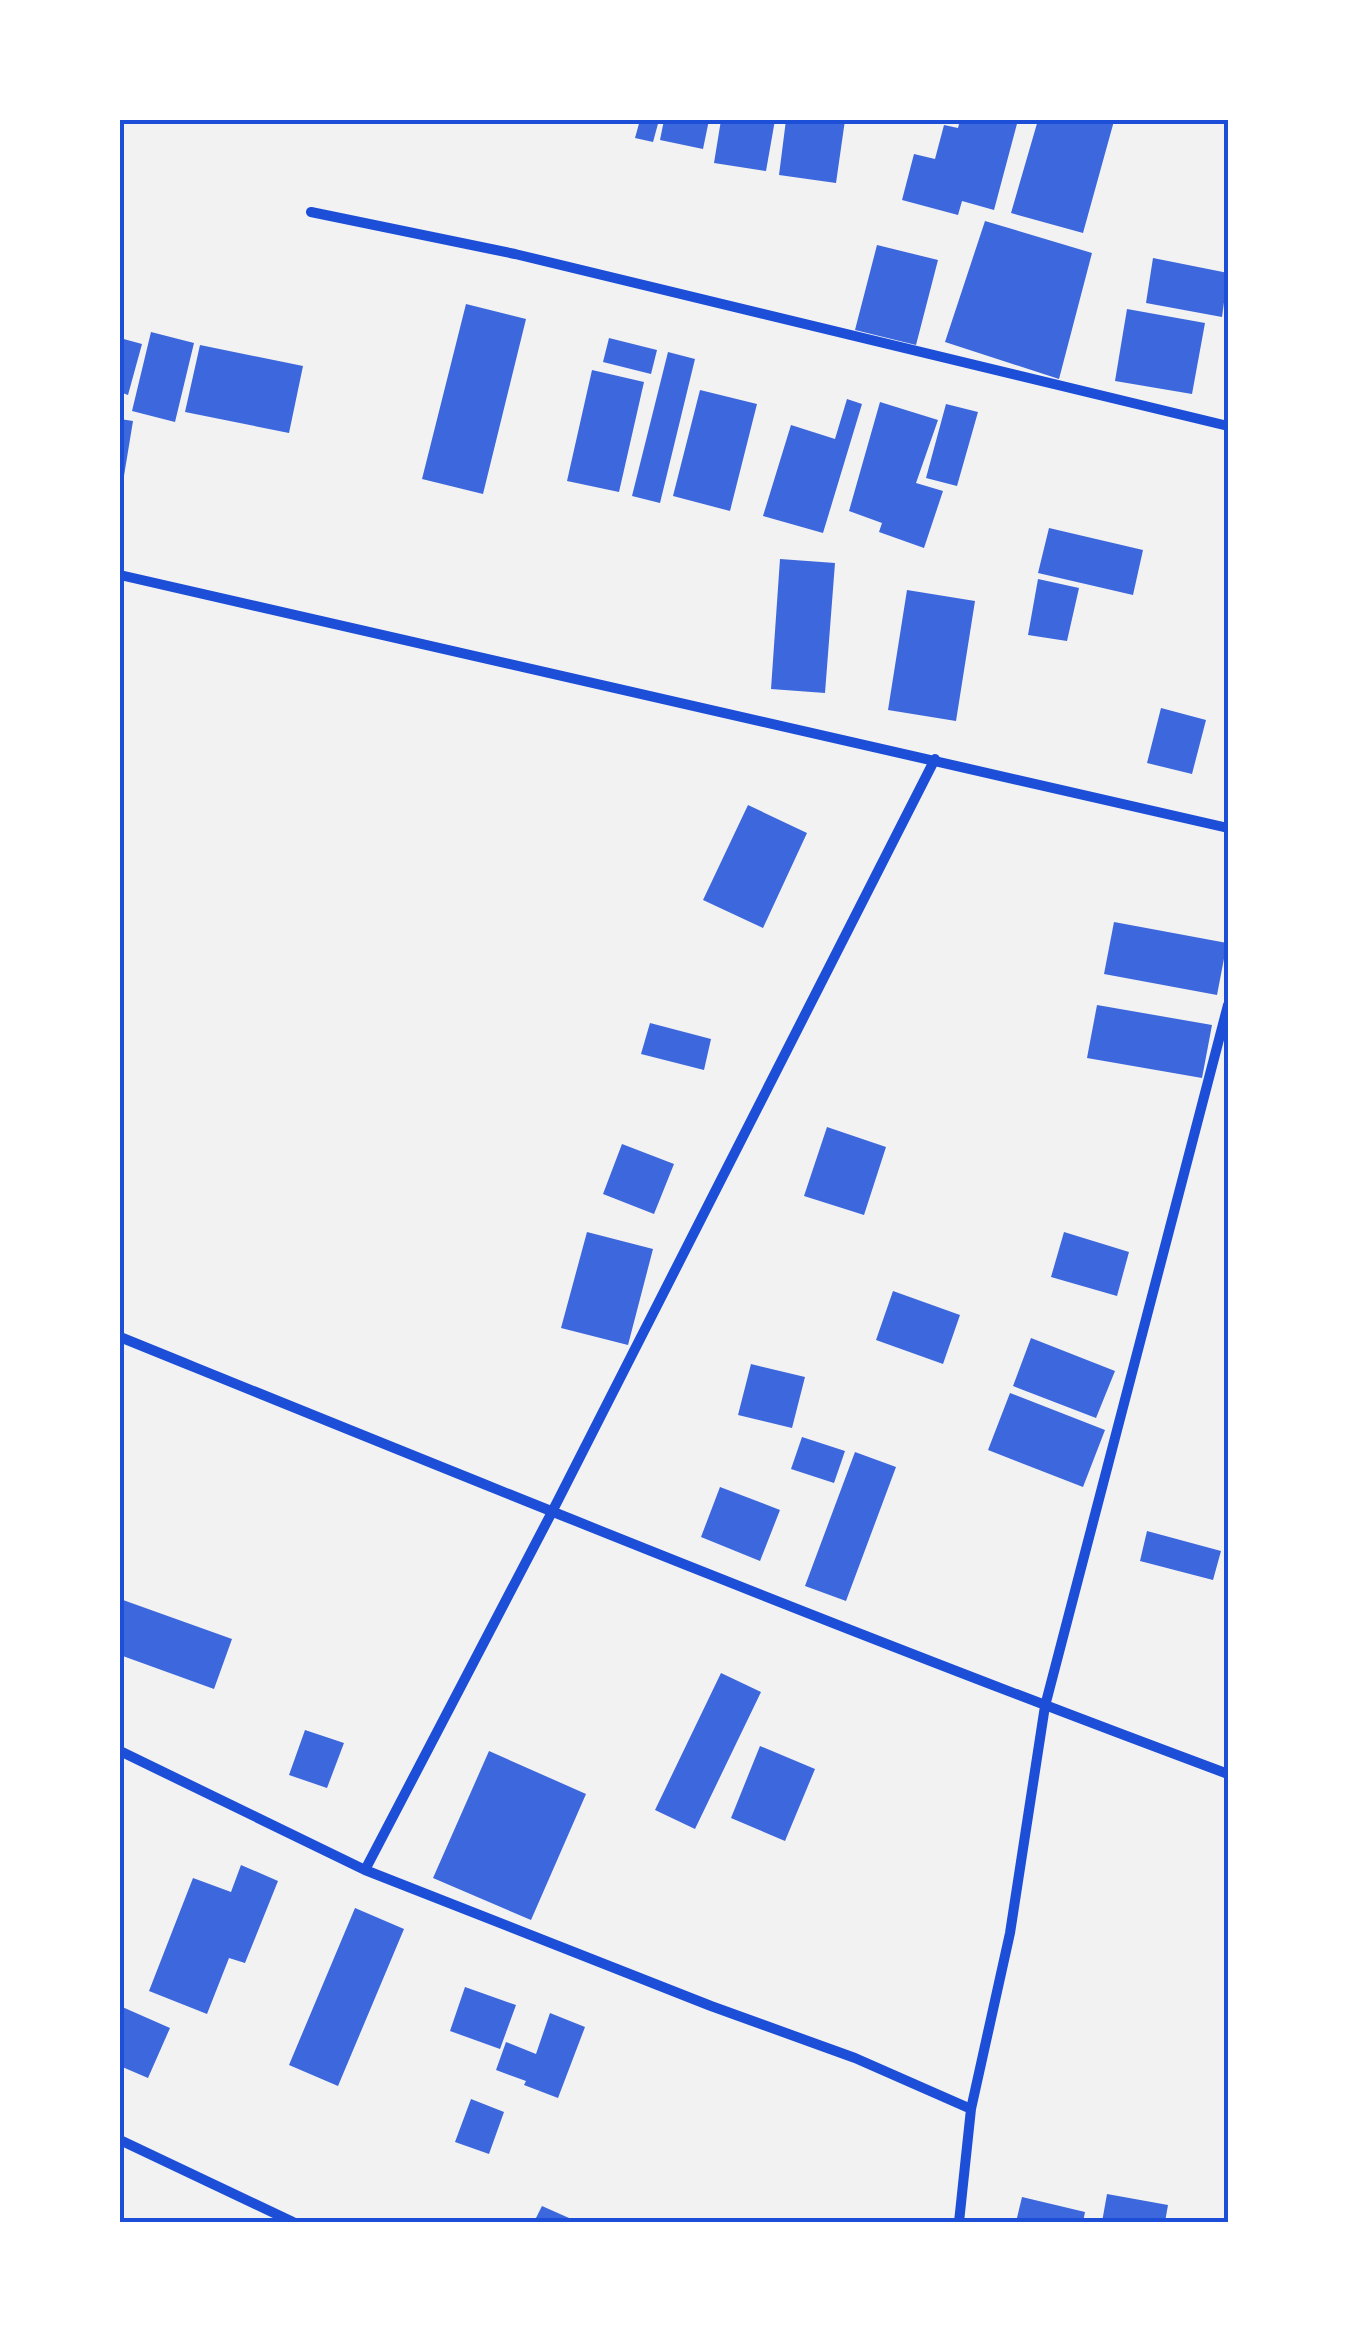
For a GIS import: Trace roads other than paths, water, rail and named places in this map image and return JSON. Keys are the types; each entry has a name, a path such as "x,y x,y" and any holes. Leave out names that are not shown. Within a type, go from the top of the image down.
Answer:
{"street":[{"path":"310,212 514,254 1228,426"},
{"path":"120,575 1228,828"},
{"path":"365,1870 935,759"},
{"path":"959,2222 971,2109 1010,1934 1045,1706 1228,1005"},
{"path":"120,1337 552,1512 1228,1774"},
{"path":"120,1751 365,1870 711,2006 855,2058 971,2109"},
{"path":"120,2140 293,2222"}]}
